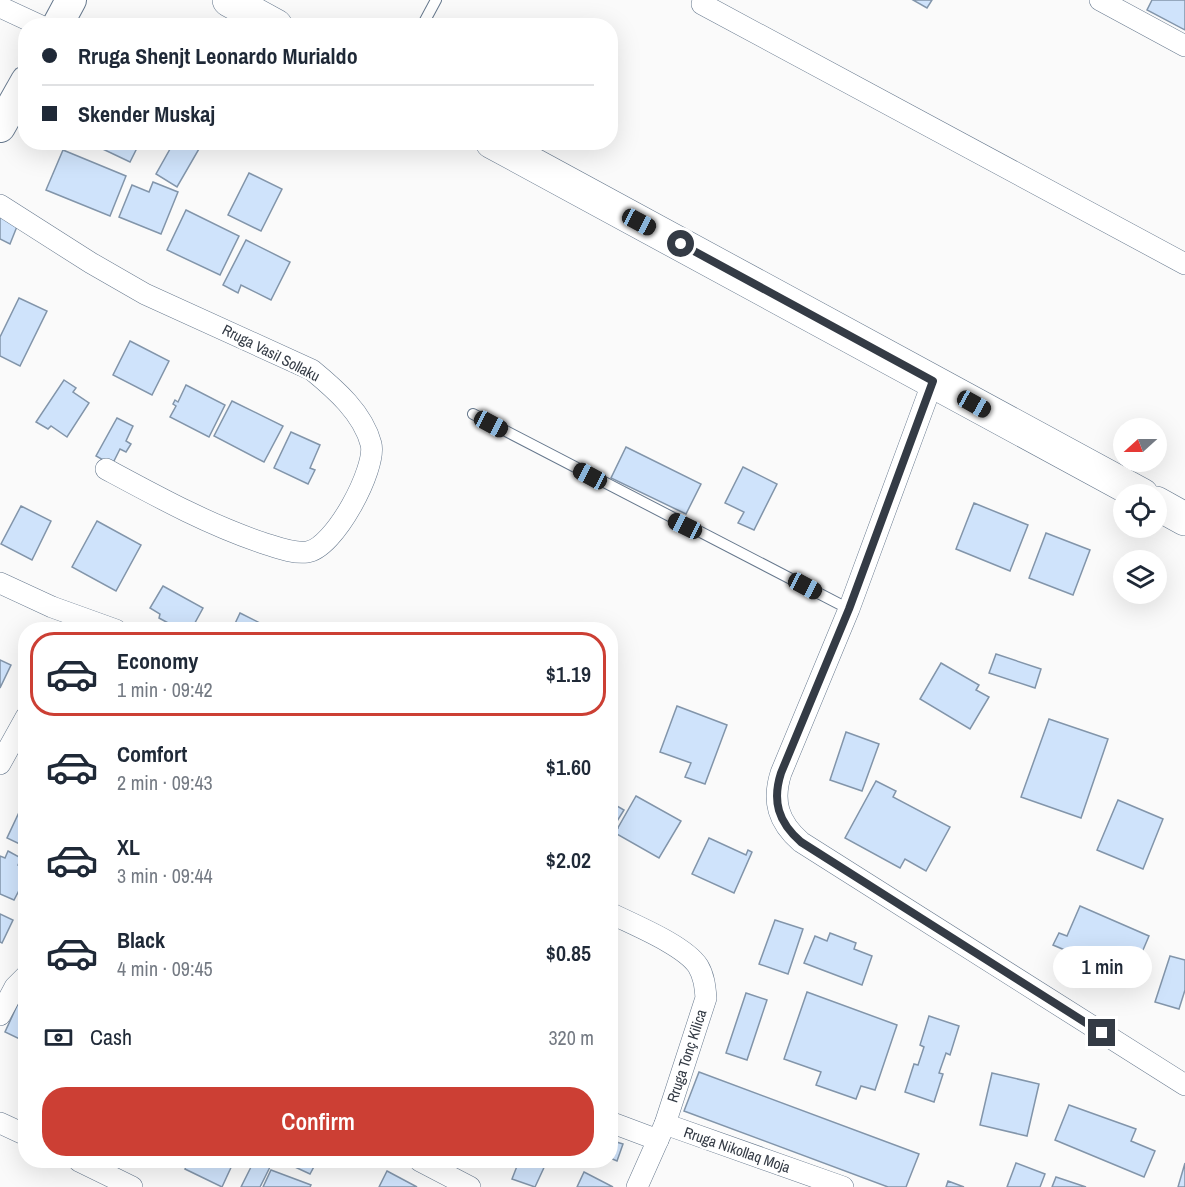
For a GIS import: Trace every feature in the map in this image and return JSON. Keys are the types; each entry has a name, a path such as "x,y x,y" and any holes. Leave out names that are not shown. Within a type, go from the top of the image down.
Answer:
{"main road":[{"path":"230,0 262,18"},
{"path":"507,150 1122,484"},
{"path":"1167,509 1185,519"}],"street":[{"path":"61,18 71,0"},
{"path":"1100,0 1185,46"},
{"path":"702,4 1185,264"},
{"path":"0,7 24,18"},
{"path":"0,127 18,95"},
{"name":"Rruga Vasil Sollaku","path":"0,205 91,263 145,294 312,370 333,387 351,408 364,426 371,445 370,460 342,522 325,542 309,552 281,548 219,527 106,469"},
{"path":"933,381 849,609 776,788 780,816 788,831 811,848 1185,1085"},
{"path":"0,583 74,622"},
{"path":"0,764 18,731"},
{"name":"Rruga Tonç Kilica","path":"618,917 684,952 698,965 705,981 706,998 662,1132 638,1187"},
{"path":"0,1015 18,984"},
{"path":"0,1123 18,1131"},
{"name":"Rruga Nikollaq Moja","path":"618,1124 662,1132 843,1187"},
{"path":"93,1168 132,1187"},
{"path":"433,1168 470,1187"}],"lane":[{"path":"426,18 436,0"},
{"path":"473,414 849,609"}],"building":[{"path":"913,0 932,0 927,8"},
{"path":"1152,0 1185,0 1185,30 1147,10"},
{"path":"63,150 126,176 110,216 46,190"},
{"path":"105,150 136,150 130,162"},
{"path":"170,150 198,150 177,187 156,174"},
{"path":"249,173 282,189 261,231 228,215"},
{"path":"153,182 178,192 161,234 119,217 132,185 149,192"},
{"path":"186,210 239,236 220,275 167,250"},
{"path":"0,211 20,219 10,244 0,239"},
{"path":"246,240 290,262 271,300 241,285 238,293 223,285"},
{"path":"19,298 47,311 20,366 0,356 0,337"},
{"path":"130,341 169,361 152,395 113,375"},
{"path":"64,380 76,388 73,392 89,403 67,437 51,426 48,429 36,422"},
{"path":"186,385 225,405 209,437 170,417 176,406 173,404 175,400 178,402"},
{"path":"232,401 283,426 264,462 214,436"},
{"path":"117,418 133,426 126,441 131,444 126,452 120,449 112,465 96,456"},
{"path":"291,432 320,445 310,468 315,470 308,484 274,468"},
{"path":"626,447 701,484 686,514 611,478"},
{"path":"743,467 777,484 754,530 738,523 744,512 725,503"},
{"path":"974,503 1028,525 1010,571 956,549"},
{"path":"21,506 51,521 32,560 1,544"},
{"path":"97,521 141,545 116,591 72,567"},
{"path":"1046,533 1090,550 1073,595 1029,578"},
{"path":"163,586 203,608 195,622 166,622 159,618 160,614 150,608"},
{"path":"240,613 258,622 236,622"},
{"path":"996,654 1041,669 1035,688 989,673"},
{"path":"0,660 11,665 0,688"},
{"path":"941,663 979,685 976,690 989,697 970,729 920,699"},
{"path":"677,706 727,725 705,784 685,777 691,763 660,752"},
{"path":"1049,719 1108,739 1081,818 1021,797"},
{"path":"846,732 879,744 862,791 830,780"},
{"path":"876,781 896,791 893,797 950,827 926,871 905,859 900,868 845,838"},
{"path":"636,796 681,821 659,858 618,835 618,828"},
{"path":"1118,800 1163,819 1143,869 1097,850"},
{"path":"618,807 624,810 618,820"},
{"path":"18,815 18,843 7,838"},
{"path":"709,838 746,855 748,850 752,852 734,893 692,874"},
{"path":"8,851 18,856 18,892 14,900 0,894 0,856 5,858"},
{"path":"1080,906 1149,936 1131,978 1053,945 1059,933 1067,936"},
{"path":"0,914 13,920 2,943 0,942"},
{"path":"775,920 803,929 788,974 759,964"},
{"path":"830,933 856,943 854,949 872,956 862,985 804,963 815,936 827,941"},
{"path":"1170,956 1185,960 1185,990 1179,1009 1155,1002"},
{"path":"807,992 897,1025 875,1090 861,1086 856,1099 816,1085 821,1072 784,1059"},
{"path":"746,993 767,1000 747,1060 726,1053"},
{"path":"18,1004 18,1038 5,1032"},
{"path":"929,1016 959,1026 950,1055 946,1053 939,1073 943,1074 934,1102 905,1092 914,1064 918,1065 924,1047 920,1045"},
{"path":"699,1072 919,1154 906,1187 888,1187 684,1111"},
{"path":"992,1073 1039,1084 1027,1136 980,1125"},
{"path":"1069,1105 1136,1129 1131,1141 1155,1151 1144,1177 1055,1140"},
{"path":"618,1142 623,1144 618,1158"},
{"path":"1016,1163 1045,1174 1040,1187 1007,1187"},
{"path":"1185,1163 1185,1187 1178,1187"},
{"path":"185,1168 231,1168 222,1187"},
{"path":"250,1168 270,1168 260,1187 241,1187"},
{"path":"297,1168 313,1168 310,1174"},
{"path":"516,1168 544,1168 535,1187 512,1179"},
{"path":"271,1170 311,1185 310,1187 263,1187"},
{"path":"387,1171 417,1187 379,1187"},
{"path":"584,1172 613,1187 577,1187"},
{"path":"1056,1177 1086,1187 1052,1187"},
{"path":"948,1181 964,1187 946,1187"}],"route":[{"path":"681,244 933,381 849,609 776,788 776,802 788,831 801,842 1102,1033"}]}
